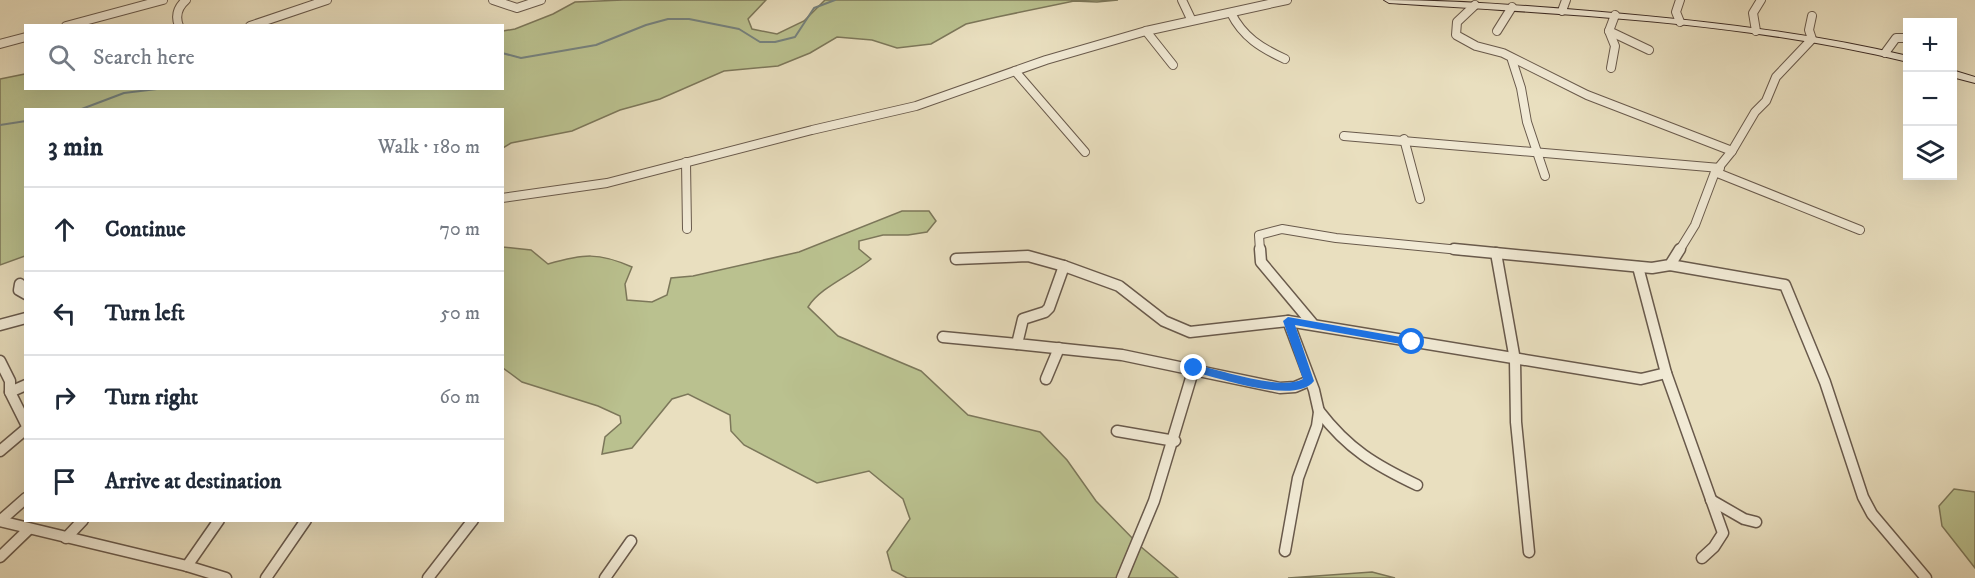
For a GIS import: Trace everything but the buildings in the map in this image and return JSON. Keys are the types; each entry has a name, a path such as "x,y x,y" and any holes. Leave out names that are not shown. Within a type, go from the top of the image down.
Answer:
{"street":[{"path":"73,24 163,0"},
{"path":"178,24 176,19 180,5 186,0"},
{"path":"256,24 327,0"},
{"path":"494,0 517,8 541,0"},
{"path":"1182,0 1191,19"},
{"path":"504,198 549,194 607,183 916,106 1015,71 1146,31 1191,19 1231,13 1287,0"},
{"path":"1389,0 1479,4 1680,22 1812,39 1903,58"},
{"path":"1562,11 1566,0"},
{"path":"1680,0 1676,12 1680,22"},
{"path":"1756,31 1753,13 1761,0"},
{"path":"1479,4 1457,22 1456,35 1476,46 1497,50 1512,60 1546,73 1587,95 1732,152"},
{"path":"1497,31 1512,7"},
{"path":"1231,13 1240,30 1255,44 1285,59"},
{"path":"1611,68 1615,45 1609,31 1615,15"},
{"path":"1812,16 1809,30 1812,39"},
{"path":"1146,31 1173,65"},
{"path":"1609,31 1626,42 1649,50"},
{"path":"0,44 24,38"},
{"path":"1885,53 1896,38 1903,38"},
{"path":"1670,265 1695,225 1718,170 1732,152 1755,112 1766,101 1776,76 1812,39"},
{"path":"1512,60 1521,88 1527,122 1545,176"},
{"path":"1015,71 1085,152"},
{"path":"1957,74 1975,80"},
{"path":"1344,135 1718,170 1860,230"},
{"path":"1404,139 1420,199"},
{"path":"686,162 687,229"},
{"path":"1312,323 1261,262 1259,236 1282,229 1336,238 1638,267 1652,268 1670,265 1785,285 1825,382 1863,497 1872,514 1926,578"},
{"path":"1496,253 1515,360 1516,422 1529,552"},
{"path":"956,260 1028,256 1064,266 1119,286 1164,321 1190,332 1288,321 1312,323 1515,360 1641,379 1666,373"},
{"path":"1017,344 1023,319 1045,312 1049,308 1064,266"},
{"path":"1638,267 1648,314 1666,373 1722,533 1714,547 1702,558"},
{"path":"20,284 19,290 24,293"},
{"path":"0,325 3,322 24,318"},
{"path":"1285,551 1298,478 1317,426 1318,411 1288,321"},
{"path":"943,337 1122,355 1194,368 1280,388 1294,387 1309,381"},
{"path":"1046,379 1059,348"},
{"path":"0,361 4,374 10,381 10,392 24,422"},
{"path":"1122,578 1136,552 1175,441 1183,403 1194,368"},
{"path":"10,392 24,386"},
{"path":"1318,411 1354,452 1417,484"},
{"path":"0,451 24,428"},
{"path":"1117,431 1175,441"},
{"path":"0,521 24,500"},
{"path":"1711,500 1744,519 1756,522"},
{"path":"0,521 187,566 226,578"},
{"path":"66,538 81,522"},
{"path":"187,566 218,522"},
{"path":"266,578 305,522"},
{"path":"428,578 471,522"},
{"path":"0,557 29,528"},
{"path":"605,578 631,541"}],"green space":[{"path":"766,0 748,19 752,29 777,34 804,21 825,0 1118,0 1074,1 966,24 931,44 897,48 872,40 837,37 810,53 778,66 724,71 660,99 620,110 572,131 511,143 504,147 504,108 24,108 24,256 0,265 0,79 24,74 24,90 504,90 504,31 515,29 553,14 575,2"},
{"path":"902,211 929,211 936,221 927,232 883,235 859,241 859,249 871,259 820,293 808,307 838,336 921,371 968,415 1040,432 1067,460 1096,501 1140,546 1178,578 907,578 892,570 887,552 910,519 903,499 869,471 817,483 744,445 731,431 730,415 688,394 672,399 632,448 602,454 605,437 621,423 620,416 598,406 522,382 504,369 504,247 531,250 548,264 591,256 620,262 632,267 625,284 627,300 652,302 667,295 671,278 693,276 799,252"},
{"path":"1954,489 1975,492 1975,568 1942,526 1939,506"},
{"path":"1372,572 1395,578 1288,578"}],"waterway":[{"path":"504,54 521,58 596,45 646,25 668,19 689,19 739,29 760,42 775,42 795,37 814,8 835,0"},
{"path":"84,108 124,93 149,90"},
{"path":"0,125 24,121"}],"route":[{"path":"1194,368 1280,388 1302,385 1309,381 1288,321 1312,323 1412,342"}]}
